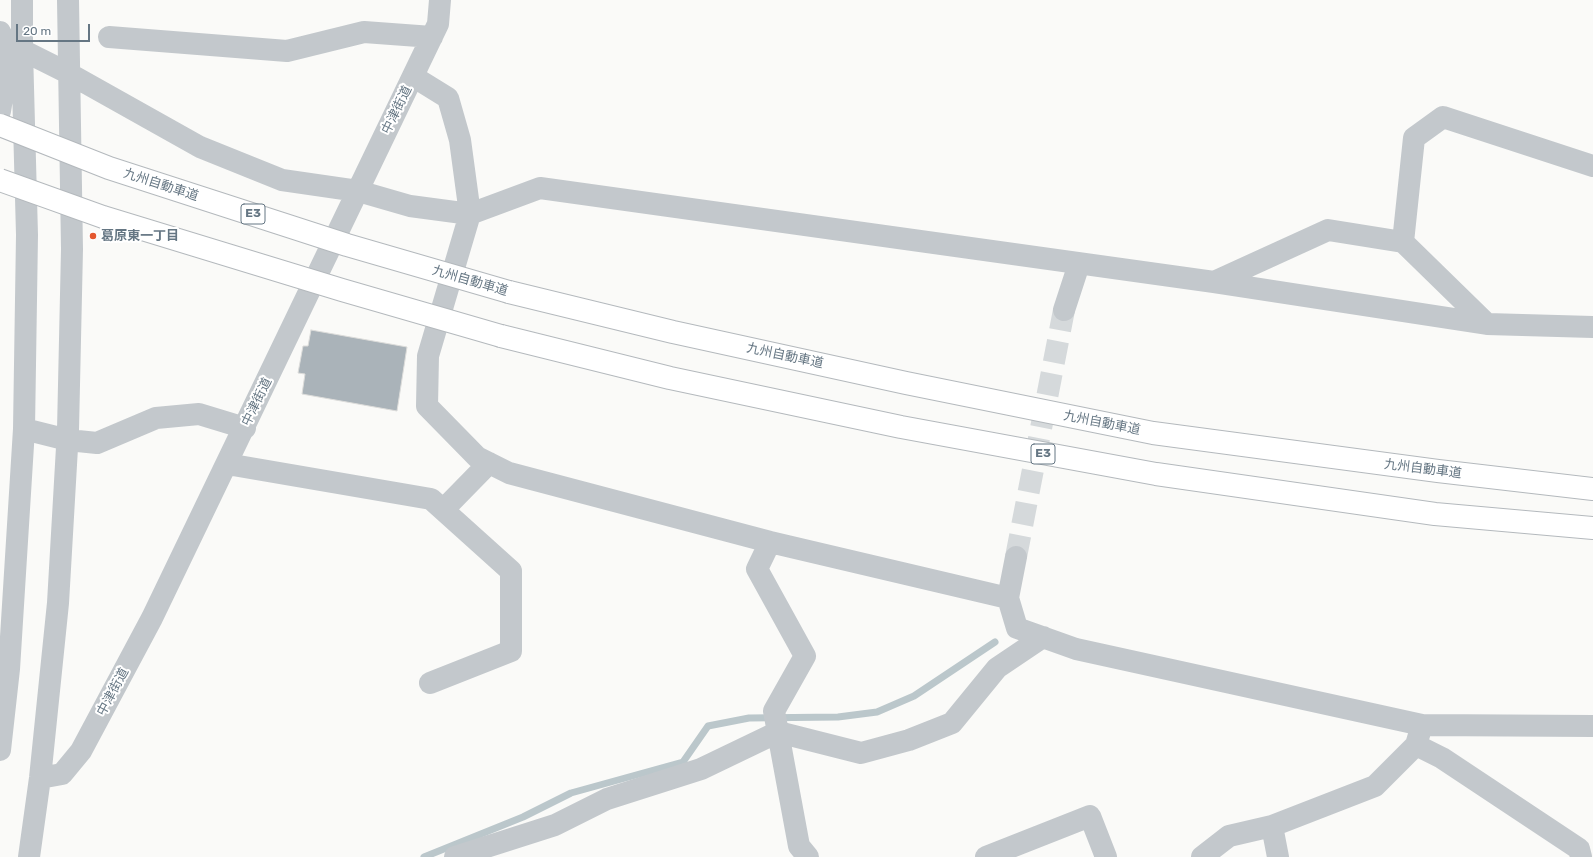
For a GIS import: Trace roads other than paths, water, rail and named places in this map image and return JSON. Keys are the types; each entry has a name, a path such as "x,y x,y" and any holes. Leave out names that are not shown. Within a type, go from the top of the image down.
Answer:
{"highway":[{"name":"九州自動車道","path":"0,125 109,168 346,245 509,292 681,333 898,381 1153,433 1438,471 1593,489"},
{"name":"E3","path":"0,180 103,217 342,290 501,336 670,378 893,426 1156,474 1435,514 1593,528"}],"street":[{"path":"0,111 16,50 22,0"},
{"path":"29,857 40,778 58,603 68,440 72,249 68,0"},
{"name":"中津街道","path":"40,778 62,774 81,751 152,618 414,77 438,24 440,0"},
{"path":"0,32 16,50 68,73 200,147 282,180 358,191 410,206 470,214 540,188 1214,282 1487,324 1593,327"},
{"path":"109,37 287,51 364,32 432,37"},
{"path":"0,750 9,669 24,429 27,235 16,50"},
{"path":"414,77 448,98 460,140 470,214 428,356 427,406 477,457 509,473 770,542 1008,598"},
{"path":"1403,242 1414,138 1442,117 1593,166"},
{"path":"1214,282 1328,230 1403,242 1487,324"},
{"path":"1064,310 1079,264"},
{"path":"24,429 68,440 97,443 156,418 199,414 245,428"},
{"path":"444,509 489,463"},
{"path":"227,464 431,499 444,509 511,571 511,651 430,683"},
{"path":"770,542 757,569 805,656 774,711 799,846 808,857"},
{"path":"1016,556 1008,598 1017,628 1076,648 1422,725 1593,726"},
{"path":"455,857 555,825 606,799 701,769 778,732 862,753 909,740 952,723 996,668 1043,637"},
{"path":"1202,857 1229,836 1272,826 1375,786 1416,745 1422,725"},
{"path":"1416,745 1442,758 1579,849 1581,857"},
{"path":"986,857 1090,816 1106,857"},
{"path":"1272,826 1278,857"}],"waterway":[{"path":"424,857 523,817 571,793 683,762 708,726 749,718 838,717 877,712 914,696 995,642"}],"tunnel":[{"path":"1016,557 1064,310"}],"place":[{"name":"葛原東一丁目","path":"93,236"}]}
